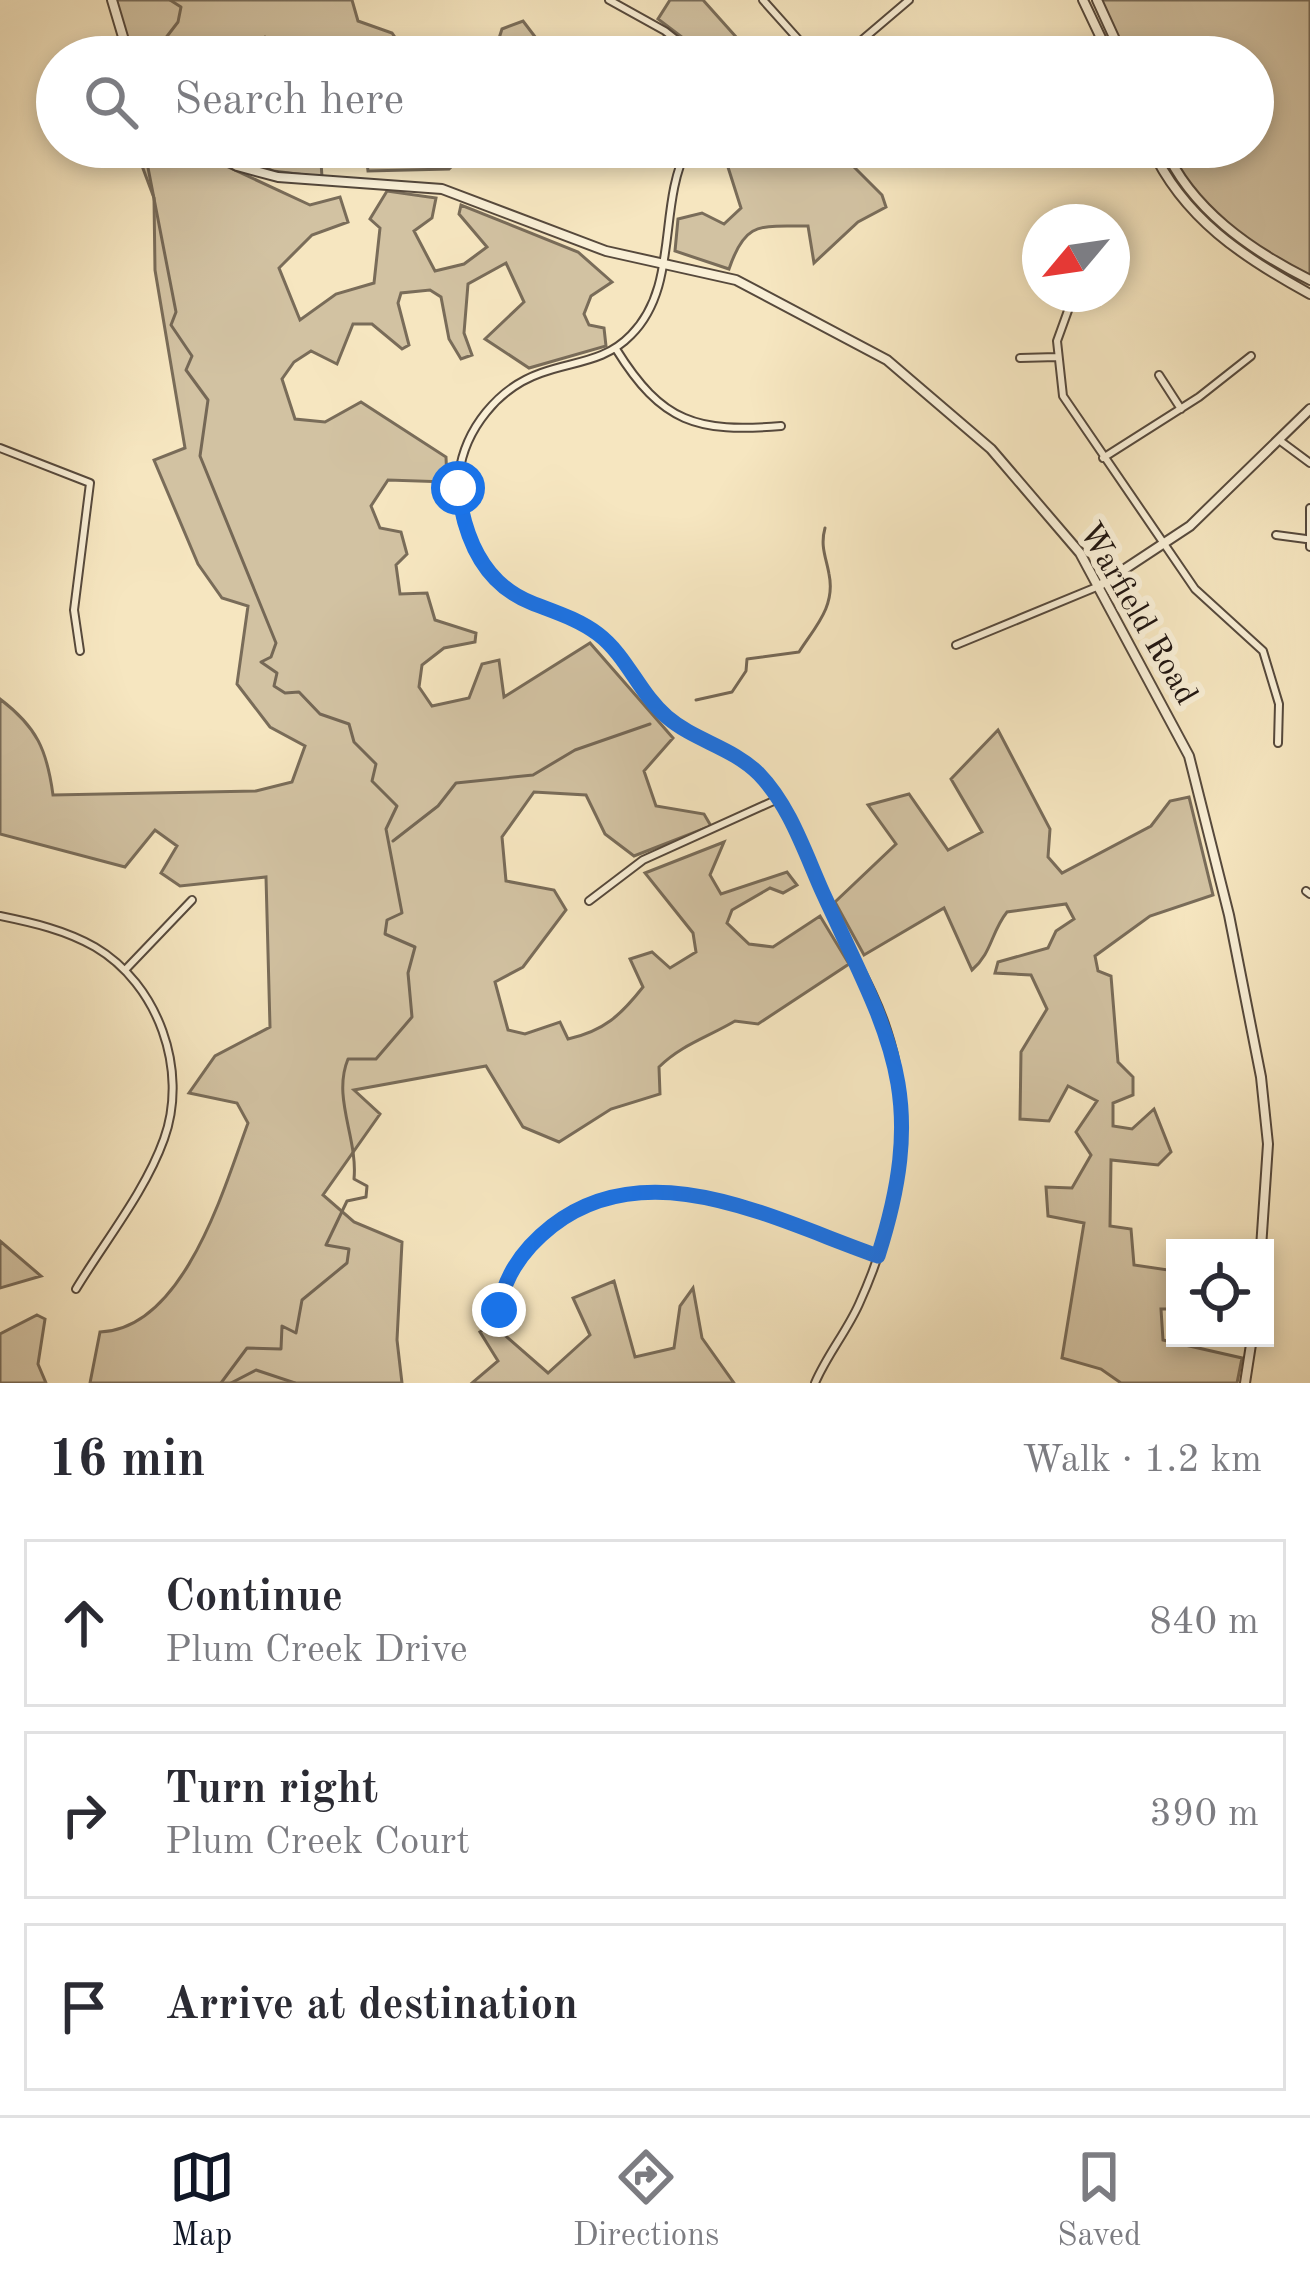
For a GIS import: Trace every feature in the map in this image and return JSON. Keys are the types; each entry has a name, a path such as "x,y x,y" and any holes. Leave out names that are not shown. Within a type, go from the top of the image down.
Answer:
{"street":[{"path":"112,0 123,36"},
{"path":"609,0 671,36"},
{"path":"763,0 795,36"},
{"path":"867,36 909,0"},
{"path":"1083,0 1100,36"},
{"path":"1097,0 1113,36"},
{"name":"Warfield Road","path":"244,168 278,178 442,189 606,250 736,280 886,360 991,449 1064,531 1099,586 1182,739 1195,775 1261,1077 1268,1144 1263,1239"},
{"path":"680,168 650,311 616,350 540,373 494,403 475,428 459,471 467,533 502,585 599,634 665,716 743,759 778,799 874,996 896,1059 901,1159 878,1256 858,1307 814,1383"},
{"path":"1161,168 1196,215 1268,271 1310,294"},
{"path":"1175,168 1201,204 1248,243 1310,280"},
{"path":"1067,312 1057,357 1063,396 1162,545 1204,599 1263,651 1279,704 1278,743"},
{"path":"616,350 646,394 682,419 724,429 782,425"},
{"path":"1103,458 1181,409 1251,356"},
{"path":"1020,358 1057,357"},
{"path":"1159,375 1181,409"},
{"path":"956,645 1099,586 1162,545 1214,506 1276,437 1310,409"},
{"path":"1276,437 1310,463"},
{"path":"0,448 89,483 74,610 80,651"},
{"path":"1276,535 1308,543 1310,508"},
{"path":"589,901 643,860 778,799"},
{"path":"126,969 192,900"},
{"path":"0,916 63,931 126,969 166,1038 172,1073 170,1118 154,1163 76,1288"},
{"path":"499,1310 505,1280 544,1232 585,1205 633,1191 701,1195 878,1256"},
{"path":"1246,1383 1251,1347"}],"shaded area":[{"path":"112,0 352,0 358,21 394,36 123,36"},
{"path":"670,0 703,0 735,36 680,36 658,19"},
{"path":"1097,0 1310,0 1310,280 1284,267 1201,204 1178,168 1274,168 1274,36 1113,36"},
{"path":"523,21 534,36 500,36 502,29"},
{"path":"143,168 230,168 310,205 340,197 348,222 312,235 279,268 300,320 336,294 374,283 380,228 370,219 387,191 436,198 432,218 414,231 435,271 464,264 487,247 459,214 461,205 578,252 612,282 591,296 584,314 589,325 604,328 606,346 529,368 485,339 524,302 506,263 468,284 464,333 472,355 461,359 449,339 441,297 430,290 401,293 398,303 409,345 402,349 372,324 353,324 337,364 311,351 294,362 282,379 295,419 325,422 361,402 446,457 447,482 388,480 371,506 380,528 401,532 407,554 396,565 400,594 427,593 435,620 476,633 475,642 444,648 422,665 419,687 432,706 469,698 482,664 499,660 504,697 590,643 673,738 644,771 656,806 704,814 711,826 634,856 605,834 586,795 534,792 502,837 506,881 554,890 566,910 523,967 495,982 508,1030 525,1034 560,1022 568,1039 592,1031 619,1014 643,987 630,959 652,952 670,968 696,952 693,933 645,873 724,842 710,875 721,894 787,872 797,885 783,893 770,888 732,910 727,923 749,944 773,947 820,916 849,964 758,1024 735,1021 686,1047 659,1067 660,1094 611,1109 559,1142 523,1127 486,1066 354,1090 380,1114 323,1195 354,1222 402,1242 397,1340 402,1383 90,1383 100,1332 129,1325 155,1307 196,1251 248,1123 237,1103 189,1093 215,1056 270,1027 266,877 180,886 161,873 177,846 155,830 125,867 0,834 0,699 23,719 38,741 53,795 256,791 292,782 305,746 270,727 237,684 248,606 222,598 198,564 154,460 185,448 155,270 154,198"},
{"path":"266,168 321,168 322,177"},
{"path":"368,168 450,168 449,169"},
{"path":"728,168 855,168 882,195 886,207 858,222 814,263 808,226 757,229 742,241 729,269 675,251 678,219 702,213 724,224 741,208"},
{"path":"998,730 1050,829 1048,857 1062,873 1151,826 1170,801 1189,797 1213,895 1150,916 1095,956 1098,971 1111,976 1118,1062 1133,1077 1133,1095 1113,1103 1113,1126 1132,1129 1154,1109 1171,1152 1158,1165 1111,1160 1110,1226 1131,1229 1134,1265 1166,1270 1166,1309 1161,1309 1166,1347 1194,1347 1242,1358 1237,1383 1121,1383 1101,1369 1062,1358 1084,1223 1048,1216 1046,1187 1072,1188 1091,1155 1076,1132 1097,1101 1068,1086 1049,1121 1020,1119 1021,1052 1047,1009 1031,975 995,973 998,962 1048,948 1056,931 1074,919 1066,904 1007,912 972,970 944,908 864,955 835,902 896,844 868,805 909,794 948,850 982,832 951,779"},
{"path":"0,1241 41,1276 0,1288"},
{"path":"614,1281 635,1357 674,1348 680,1306 693,1288 702,1338 734,1383 472,1383 498,1361 480,1332 492,1324 548,1373 590,1335 573,1298"},
{"path":"37,1315 45,1319 38,1364 46,1383 0,1383 0,1334"}],"waterway":[{"path":"167,36 178,22 181,7 170,0"},
{"path":"148,168 176,312 171,325 192,356 186,370 208,400 200,456 276,643 271,657 261,662 277,673 274,686 285,693 299,692 320,714 349,724 354,742 376,764 372,781 397,806 386,829 402,913 387,920 385,934 415,947 408,973 412,1017 376,1059 348,1059 344,1074 354,1179 367,1186 366,1197 347,1201 326,1245 349,1249 347,1263 302,1300 296,1333 282,1326 281,1349 247,1348 221,1383"},
{"path":"696,700 732,692 746,671 747,659 799,652 829,597 825,528"},
{"path":"393,841 438,806 456,783 533,775 575,750 650,724"},
{"path":"231,1383 256,1370 295,1383"}],"route":[{"path":"458,488 472,547 502,585 599,634 665,716 724,747 764,778 786,812 874,996 896,1059 902,1107 894,1206 878,1256 701,1195 633,1191 585,1205 544,1232 505,1280 499,1310"}]}
